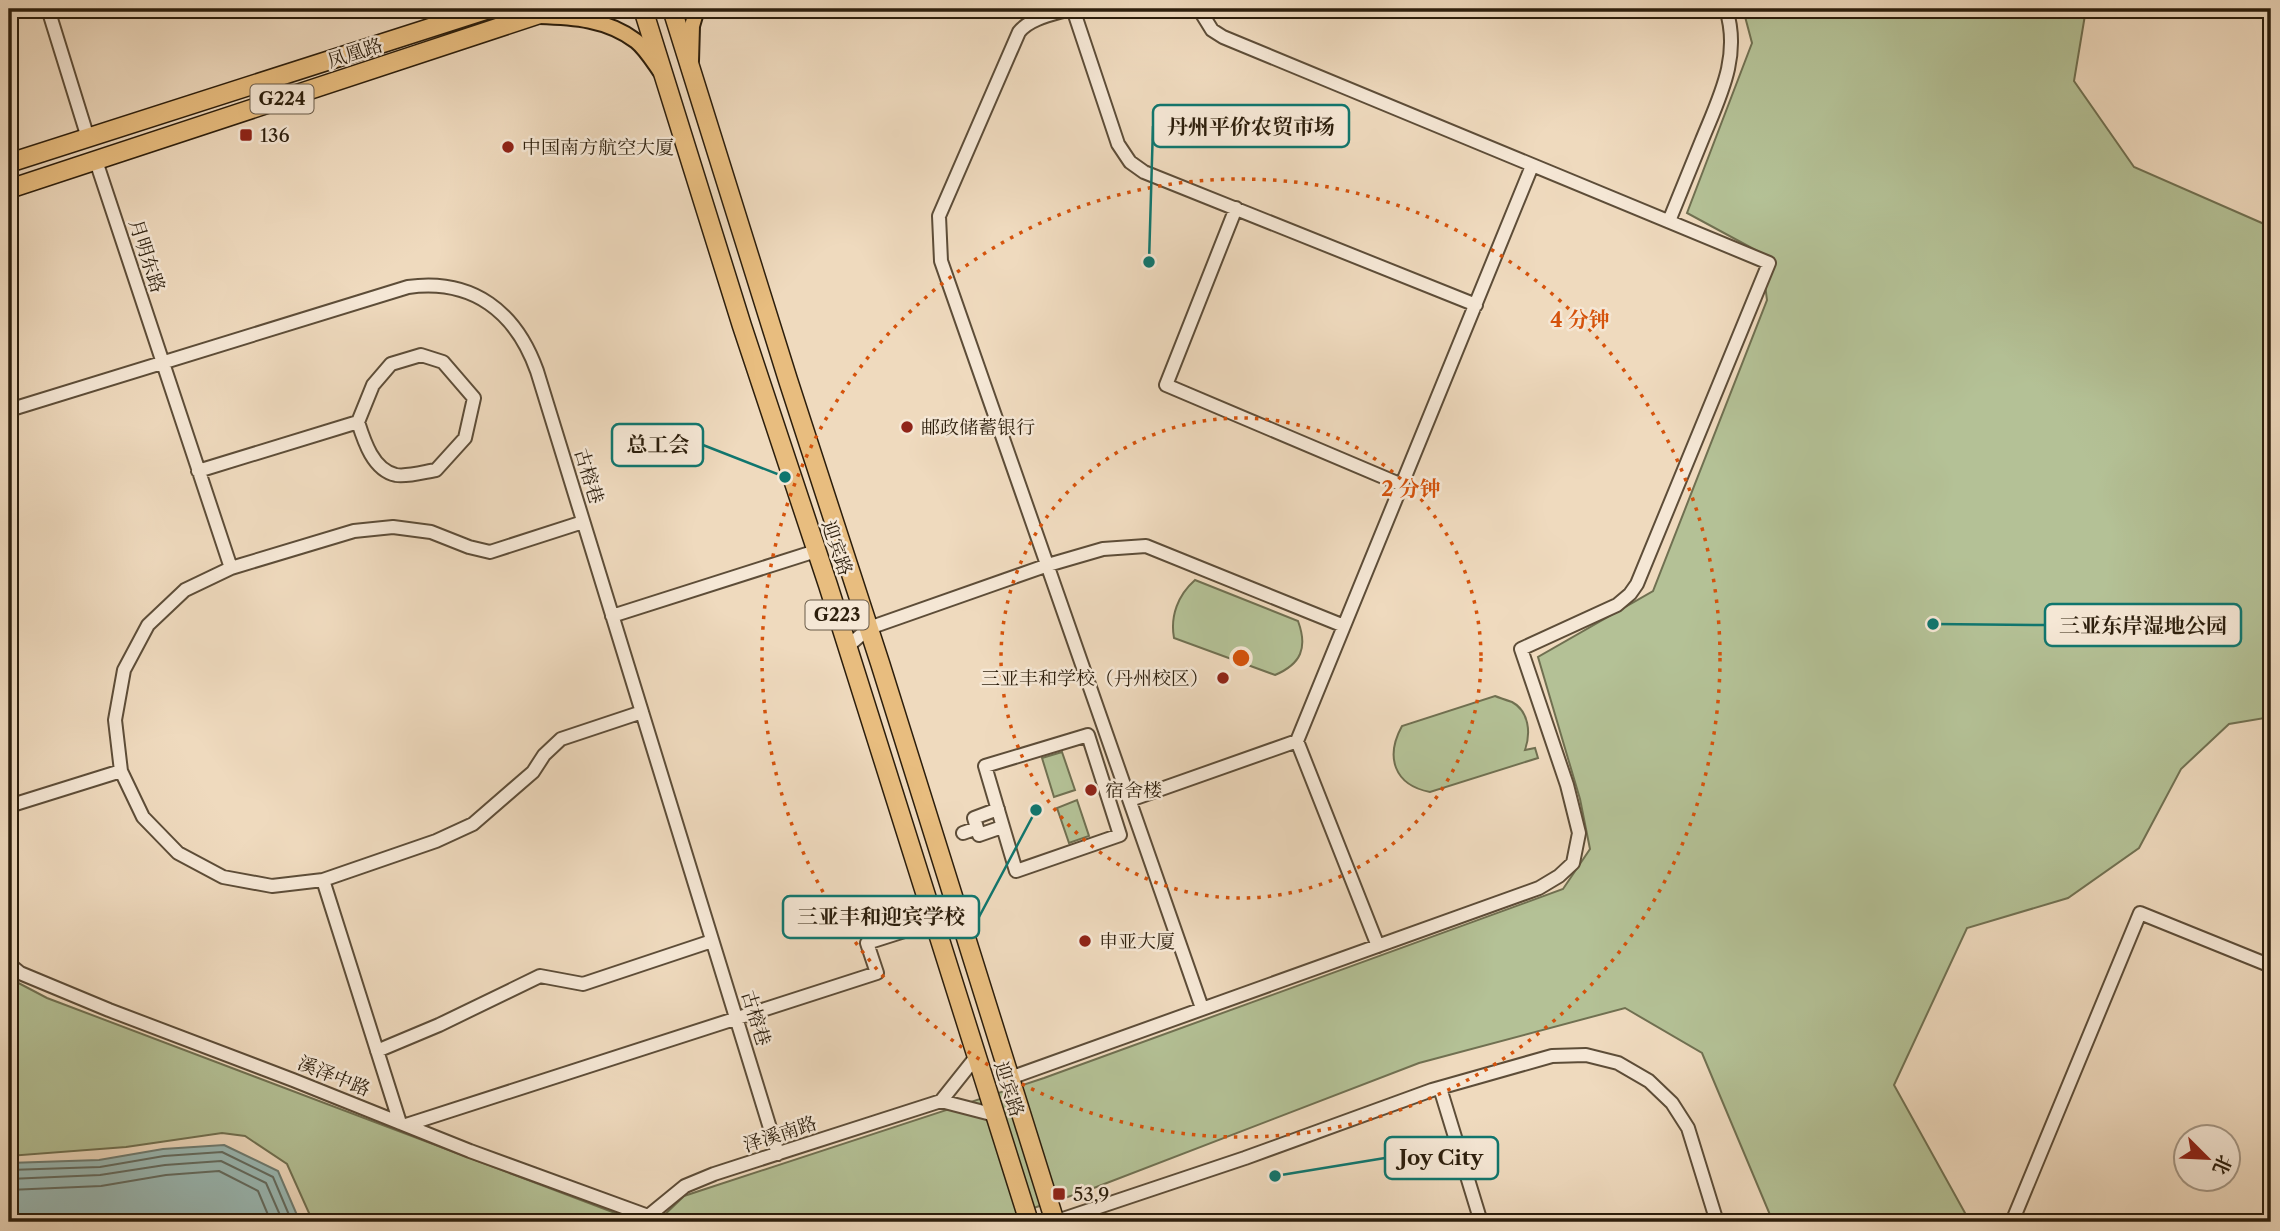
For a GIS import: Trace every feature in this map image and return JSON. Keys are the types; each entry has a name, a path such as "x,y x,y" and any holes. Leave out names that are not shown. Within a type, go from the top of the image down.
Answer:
{"highway":[{"name":"凤凰路","path":"9,163 489,9"},
{"name":"凤凰路","path":"9,189 555,9"},
{"name":"迎宾路","path":"643,9 1029,1222"},
{"name":"迎宾路","path":"672,9 1054,1222"},
{"path":"828,585 843,591 853,581"},
{"path":"828,585 846,608 869,628"},
{"path":"854,671 880,663"}],"main road":[{"path":"691,69 692,26 697,9"},
{"path":"534,16 580,18 612,27 638,42 663,75"}],"street":[{"path":"48,9 88,138"},
{"path":"1202,1008 941,261 939,216 1019,32 1031,22 1071,9 1118,144 1130,162 1144,172 1476,305"},
{"path":"1010,1078 1539,888 1559,876 1573,863 1579,834 1567,785 1521,649 1617,606 1637,584 1769,263 1223,37 1212,30 1199,9"},
{"path":"1669,221 1727,78 1732,51 1732,27 1726,9"},
{"name":"月明东路","path":"96,161 231,568"},
{"path":"1378,946 1297,741 1532,166"},
{"path":"1236,208 1167,386 1402,485"},
{"name":"古榕巷","path":"9,410 408,287 431,285 466,291 499,311 525,341 534,362 778,1154"},
{"path":"421,355 443,362 474,398 465,438 436,470 397,476 384,470 366,448 358,422 373,385 391,364 421,355"},
{"path":"198,471 358,422"},
{"path":"583,522 490,552 468,547 431,532 393,527 354,531 231,568 185,590 148,625 124,670 115,720 121,771 143,817 178,853 222,877 272,886 323,880 436,841 473,824 533,772 544,755 561,738 642,712"},
{"path":"847,647 869,628 1048,565 1104,549 1146,546 1344,626"},
{"path":"612,616 816,551"},
{"path":"1090,734 1120,835 1016,871 998,809 985,766 1090,734"},
{"path":"1130,800 1297,741"},
{"path":"9,806 121,771"},
{"path":"998,809 974,818 979,835 1002,827"},
{"path":"963,833 977,828"},
{"path":"323,880 403,1124 877,973 867,943 933,922"},
{"path":"2012,1222 2140,913 2271,966"},
{"path":"377,1051 439,1025 540,976 583,984 712,941"},
{"name":"溪泽中路","path":"9,964 20,973 108,1010 644,1219"},
{"path":"1054,1222 1245,1158 1440,1088 1552,1056 1586,1055 1618,1063 1648,1080 1672,1102 1688,1128 1717,1222"},
{"path":"976,1057 941,1101 995,1115"},
{"path":"1440,1088 1481,1222"},
{"name":"泽溪南路","path":"644,1219 685,1186 714,1174 941,1101"}],"green space":[{"path":"1743,9 2086,9 2074,81 2134,167 2271,227 2271,717 2229,724 2181,769 2139,848 2068,898 1967,928 1894,1085 1970,1222 1773,1222 1702,1053 1625,1008 1419,1063 1086,1191 990,1222 657,1222 684,1196 1044,1078 1563,889 1590,849 1580,799 1538,657 1653,591 1767,300 1761,253 1687,213 1752,43"},
{"path":"1195,580 1298,621 1302,647 1291,666 1275,675 1174,638 1174,614 1184,592"},
{"path":"1495,696 1512,702 1522,711 1528,730 1525,750 1535,748 1538,758 1430,792 1408,783 1401,776 1396,768 1394,748 1402,726"},
{"path":"1062,752 1075,790 1054,797 1042,758"},
{"path":"1077,800 1089,836 1069,843 1057,808"},
{"path":"9,978 47,998 631,1219 629,1222 313,1222 287,1164 245,1136 222,1133 126,1147 9,1156"}],"water":[{"path":"224,1145 278,1171 300,1222 9,1222 9,1163 99,1160 163,1149"}],"place":[{"name":"136","path":"246,135"},
{"name":"中国南方航空大厦","path":"508,147"},
{"name":"丹州平价农贸市场","path":"1149,262"},
{"name":"邮政储蓄银行","path":"907,427"},
{"name":"总工会","path":"785,477"},
{"name":"三亚东岸湿地公园","path":"1933,624"},
{"name":"三亚丰和学校（丹州校区）","path":"1223,678"},
{"name":"宿舍楼","path":"1091,790"},
{"name":"三亚丰和迎宾学校","path":"1036,810"},
{"name":"申亚大厦","path":"1085,941"},
{"name":"Joy City","path":"1275,1176"},
{"name":"53,9","path":"1059,1194"}]}
